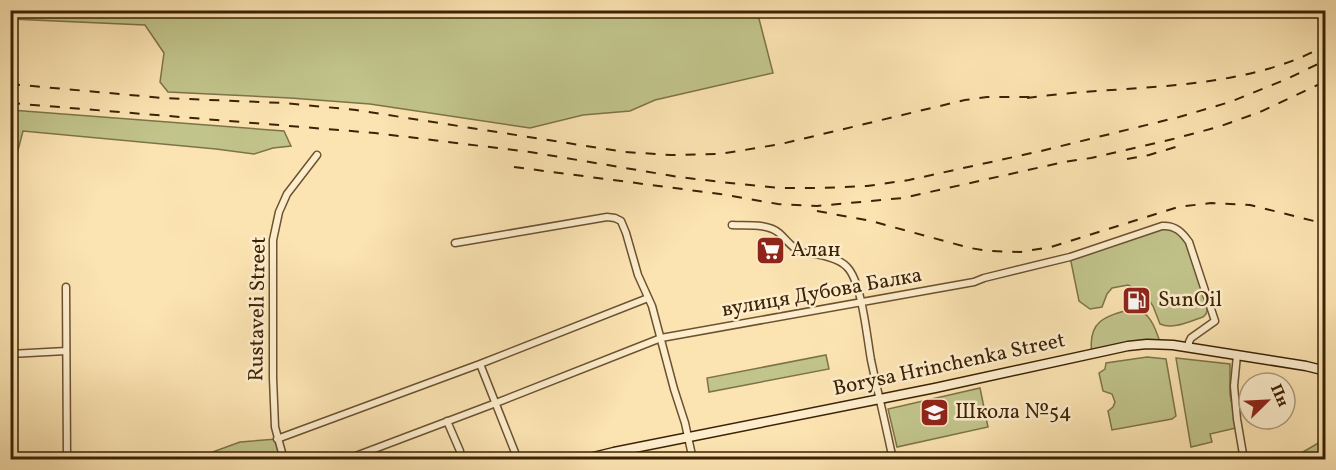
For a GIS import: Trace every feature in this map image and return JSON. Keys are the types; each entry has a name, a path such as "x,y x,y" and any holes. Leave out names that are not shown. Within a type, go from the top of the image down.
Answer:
{"street":[{"name":"Rustaveli Street","path":"284,459 275,427 273,240 279,212 287,194 317,155"},
{"path":"455,243 607,218 621,221 638,275 652,306 693,459"},
{"path":"732,225 773,229 800,252 819,255 844,264 852,273 861,303 892,457 871,459"},
{"name":"вулиця Дубова Балка","path":"345,459 661,338 974,282 1070,257 1162,226 1178,230 1189,242 1215,321 1191,338 1189,348"},
{"path":"66,287 67,459"},
{"path":"277,439 480,364 648,298"},
{"name":"Borysa Hrinchenka Street","path":"581,459 935,388 1128,346 1147,344 1189,348 1326,371"},
{"path":"10,354 66,351"},
{"path":"1238,355 1234,386 1244,459"},
{"path":"480,364 518,459"},
{"path":"447,421 460,451 461,459"}],"green space":[{"path":"10,11 757,11 773,73 655,100 630,111 583,115 530,128 370,104 168,92 160,82 164,53 145,25 11,19"},
{"path":"11,110 284,131 291,146 273,148 254,154 23,131 17,154 11,159"},
{"path":"1162,226 1184,234 1209,304 1203,317 1170,326 1160,324 1145,294 1128,285 1112,288 1102,307 1090,309 1079,301 1070,257"},
{"path":"1132,309 1148,316 1161,345 1092,354 1092,334 1095,327 1114,314"},
{"path":"826,355 829,369 709,392 707,378"},
{"path":"1147,357 1166,359 1176,416 1172,419 1112,430 1108,411 1115,402 1112,394 1103,391 1099,373 1105,369 1106,363"},
{"path":"1176,358 1230,364 1230,394 1236,428 1210,434 1212,442 1191,447"},
{"path":"980,388 988,427 897,447 888,409"},
{"path":"277,439 284,459 200,460 199,457 240,442"},
{"path":"1325,439 1325,459 1291,459"}],"railway":[{"path":"1027,98 1219,80 1292,61 1326,45"},
{"path":"10,103 375,133 530,152 679,177 779,188 821,188 867,186 909,180 1179,117 1230,102 1326,60"},
{"path":"514,167 720,194 778,204 817,206 903,198 1091,158 1218,127 1260,112 1326,81"},
{"path":"10,84 163,98 284,103 356,110 625,152 671,155 720,154 781,144 965,100 987,97 1033,97"},
{"path":"1127,159 1179,146"},
{"path":"817,211 871,221 970,248 1020,252 1051,247 1178,207 1211,203 1250,205 1326,224"}],"place":[{"name":"Алан","path":"770,250"},
{"name":"SunOil","path":"1137,300"},
{"name":"Школа №54","path":"934,412"}]}
